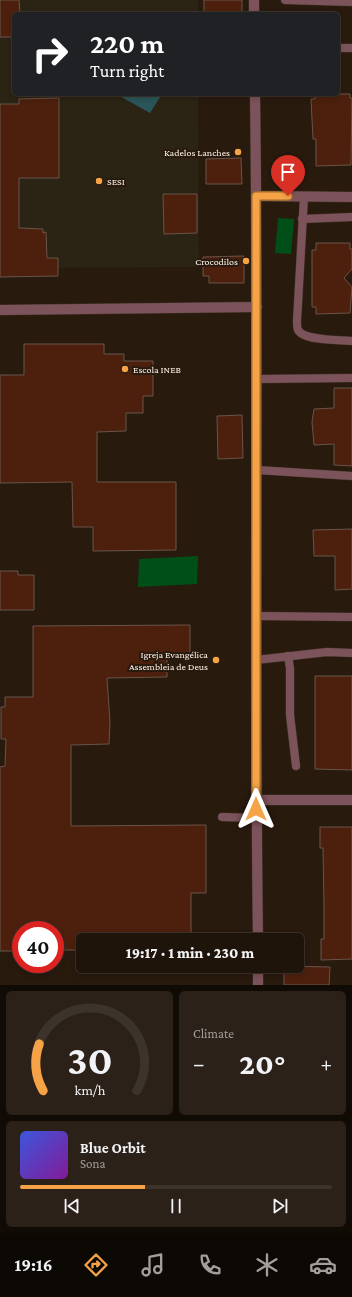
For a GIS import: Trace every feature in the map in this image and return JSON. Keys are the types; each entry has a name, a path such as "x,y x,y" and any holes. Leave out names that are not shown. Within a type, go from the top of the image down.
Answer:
{"street":[{"path":"254,0 254,12"},
{"path":"255,96 257,307 256,818 258,933"},
{"path":"256,196 352,197"},
{"path":"0,310 257,307"},
{"path":"256,800 352,800"},
{"path":"258,973 258,985"}],"lane":[{"path":"285,0 352,2"},
{"path":"340,48 352,48"},
{"path":"304,197 297,321 298,330 303,335 311,338 352,341"},
{"path":"302,219 352,217"},
{"path":"257,379 352,378"},
{"path":"256,470 352,476"},
{"path":"256,616 352,617"},
{"path":"256,660 327,652 352,653"},
{"path":"288,656 290,668 290,715 296,766"},
{"path":"222,817 256,818"}],"shaded area":[{"name":"SESI","path":"0,0 198,0 198,12 12,12 12,96 198,96 199,267 0,268"}],"green space":[{"path":"278,218 294,219 291,254 275,253"},
{"path":"198,556 197,584 138,587 139,559"}],"water":[{"path":"120,96 161,96 150,113"}],"building":[{"path":"0,0 19,0 20,12 12,12 12,37 0,37"},
{"path":"204,0 242,0 242,12 204,12"},
{"path":"340,94 350,94 350,98 352,98 351,165 316,166 316,139 313,139 311,99 315,99 315,96 340,96"},
{"path":"59,98 59,178 19,178 19,228 43,229 43,233 46,232 47,258 58,258 58,276 0,277 0,104 19,104 19,99"},
{"path":"241,158 242,184 206,184 206,159"},
{"path":"163,194 197,194 197,233 164,234"},
{"path":"316,243 350,243 350,249 352,249 352,269 344,278 352,287 350,313 316,314 316,307 312,307 312,250 316,250"},
{"path":"244,256 244,283 209,283 209,276 203,276 203,257"},
{"path":"24,344 104,344 104,354 124,354 124,361 153,361 153,396 143,396 143,413 126,413 126,431 97,432 97,482 176,482 176,550 93,551 93,527 73,527 72,482 0,483 0,375 24,375"},
{"path":"334,388 352,388 352,466 334,465 334,444 314,445 312,422 314,409 334,408"},
{"path":"242,415 243,458 218,459 217,416"},
{"path":"352,529 352,589 335,590 335,556 314,556 313,530"},
{"path":"0,571 18,571 18,575 34,575 34,610 0,610"},
{"path":"190,625 190,656 167,656 167,677 107,678 110,722 109,744 71,745 71,826 206,825 206,893 191,893 191,933 76,933 76,950 64,950 64,921 12,921 12,951 0,951 0,767 5,766 6,739 1,739 1,707 5,707 5,697 33,697 33,626"},
{"path":"315,676 352,676 352,770 315,769"},
{"path":"320,827 352,827 352,959 321,960 321,939 324,939 324,905 323,848 320,848"},
{"path":"304,966 330,967 329,985 284,985 284,973 304,973"}],"place":[{"name":"Kadelos Lanches","path":"238,152"},
{"name":"SESI","path":"99,181"},
{"name":"Crocodilos","path":"246,261"},
{"name":"Escola INEB","path":"125,369"},
{"name":"Igreja Evangélica Assembleia de Deus","path":"216,660"}],"route":[{"path":"256,809 256,196 288,196"}]}
